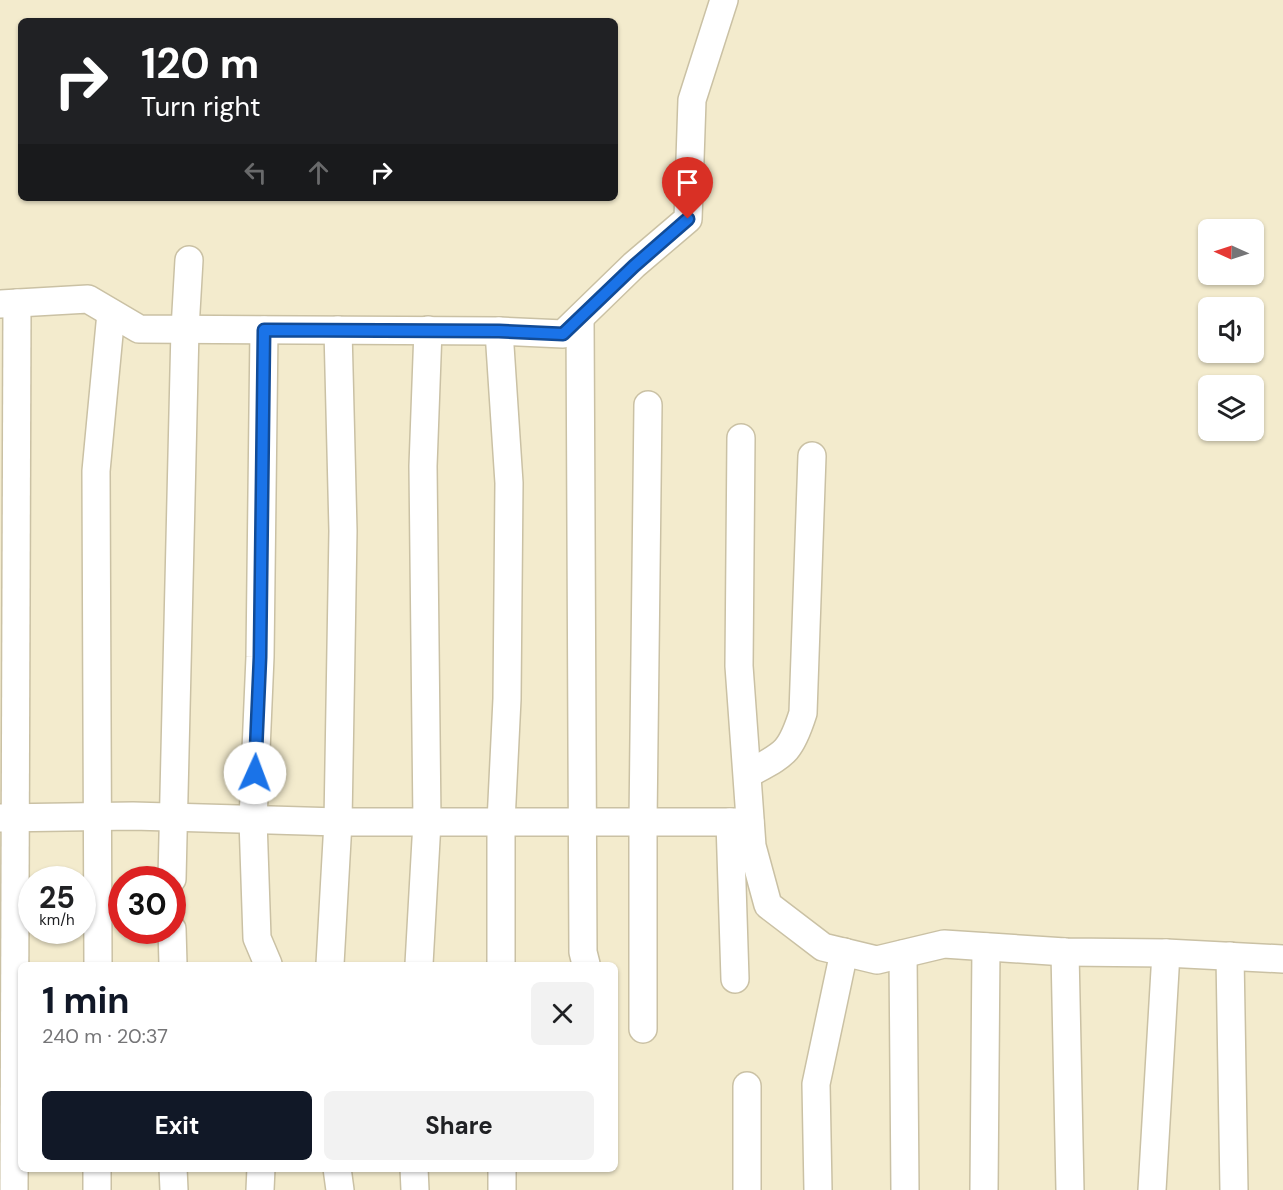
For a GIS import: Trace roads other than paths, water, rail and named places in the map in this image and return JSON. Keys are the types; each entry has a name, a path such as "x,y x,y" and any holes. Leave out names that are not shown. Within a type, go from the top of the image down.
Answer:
{"street":[{"path":"14,1190 8,818 8,303 88,299 138,329 428,330 563,334 688,219 692,99 724,0"},
{"path":"172,866 185,330 189,260"},
{"path":"98,962 96,471 111,313"},
{"path":"580,318 583,952 586,962"},
{"path":"264,330 260,645 253,820 257,938 267,962"},
{"path":"330,962 338,822 343,531 338,330"},
{"path":"418,962 427,822 423,466 428,330"},
{"path":"499,331 509,483 507,699 501,822 501,962"},
{"path":"644,1029 643,822 648,405"},
{"path":"735,979 740,822 748,774 739,666 741,438"},
{"path":"748,774 778,757 794,742 803,713 812,456"},
{"path":"8,818 98,817 338,822 740,822"},
{"path":"740,822 752,846 768,905 823,947 877,960 944,944 1065,952 1166,953 1283,959"},
{"path":"172,944 173,962"},
{"path":"984,1190 986,947"},
{"path":"818,1190 816,1084 844,952"},
{"path":"1065,952 1070,1190"},
{"path":"1152,1190 1166,953"},
{"path":"903,954 905,1190"},
{"path":"1230,956 1234,1190"},
{"path":"747,1086 747,1190"},
{"path":"97,1172 97,1190"},
{"path":"173,1172 174,1190"},
{"path":"260,1190 261,1172"},
{"path":"338,1172 340,1190"},
{"path":"414,1172 415,1190"},
{"path":"502,1172 502,1190"}]}
